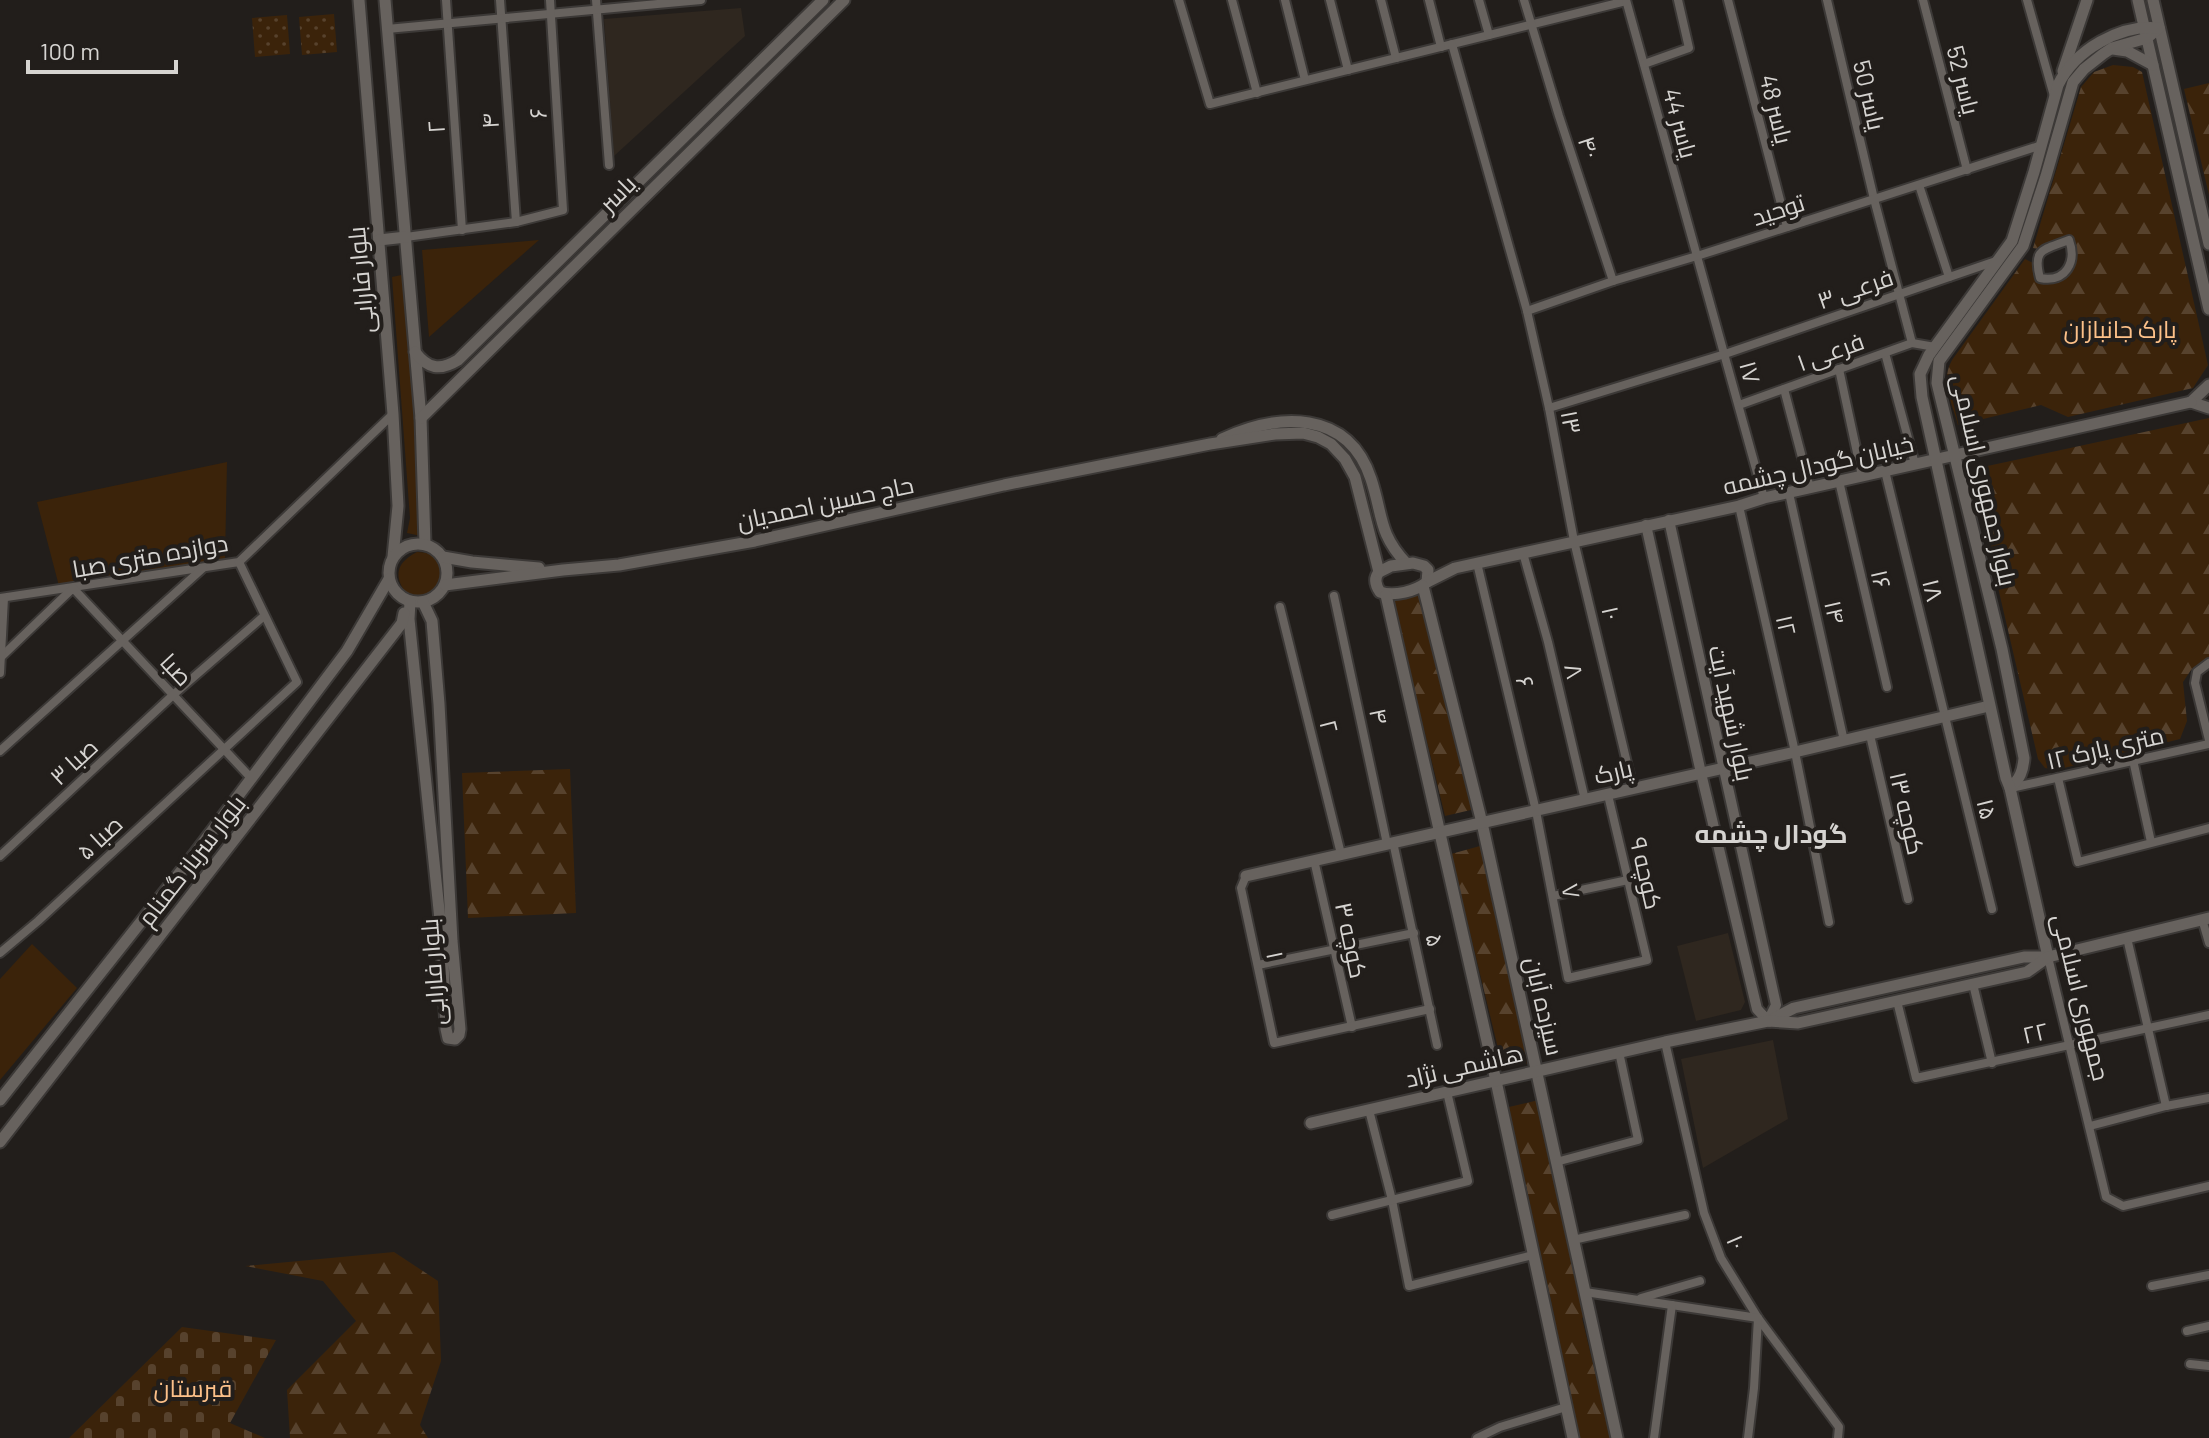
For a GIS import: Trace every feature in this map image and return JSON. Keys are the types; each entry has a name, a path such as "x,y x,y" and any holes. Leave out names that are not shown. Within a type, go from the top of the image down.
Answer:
{"main road":[{"name":"بلوار فارابی","path":"359,0 393,414 398,506 393,557"},
{"name":"بلوار فارابی","path":"385,0 421,418 425,544"},
{"name":"یاسر","path":"415,352 423,363 433,366 446,367 458,360 823,0"},
{"name":"یاسر","path":"421,418 844,0"},
{"path":"2058,85 2087,0"},
{"path":"2138,0 2209,309"},
{"path":"2153,0 2209,244"},
{"name":"بلوار جمهوری اسلامی","path":"2145,32 2112,48 2078,75 2069,89 2046,176 2019,252 1939,361 1937,383 2002,649 2024,758 2018,781 2010,788 2000,757 1920,374 1935,347 2012,241 2058,85 2069,67 2107,38 2159,28"},
{"path":"2112,48 2140,57 2153,65"},
{"path":"645,176 655,187"},
{"path":"379,240 406,237"},
{"path":"2209,385 2191,402 2209,408"},
{"name":"خیابان گودال چشمه","path":"1455,568 2191,402"},
{"name":"حاج حسین احمدیان","path":"1210,444 1240,430 1268,423 1311,422 1331,429 1355,448 1365,464 1388,541 1406,563"},
{"name":"حاج حسین احمدیان","path":"445,585 619,565 755,541 1004,485 1210,444 1303,433 1331,444 1345,459 1355,477 1379,572 1376,586 1386,595"},
{"path":"425,544 443,557 448,571 445,585 436,596 423,602 408,601 395,592 389,579 389,567 393,557 409,545 425,544"},
{"path":"443,557 563,570"},
{"path":"1379,572 1406,563 1455,568"},
{"name":"سیزده آبان","path":"1424,566 1428,570 1425,584 1482,823 1617,1438"},
{"path":"1455,568 1425,584 1386,595 1573,1438"},
{"name":"بلوار سرباز گمنام","path":"0,1100 173,881 347,651 389,579"},
{"name":"بلوار فارابی","path":"408,601 447,940 460,1029 455,1039 448,1038 446,1029 447,940 439,704 432,621 423,602"},
{"name":"بلوار سرباز گمنام","path":"0,1142 402,623 408,601"},
{"path":"419,706 439,704"},
{"name":"پارک","path":"1246,876 1989,706"},
{"name":"جمهوری اسلامی","path":"2010,788 2048,957"},
{"name":"هاشمی نژاد","path":"1311,1123 1768,1021 1794,1008 2024,957 2048,957 2206,918"},
{"name":"هاشمی نژاد","path":"1768,1021 1798,1023 2027,972 2048,957"}],"street":[{"path":"446,0 449,22"},
{"name":"۴","path":"500,0 516,222"},
{"path":"550,0 552,12"},
{"path":"387,29 552,12 597,4 698,0"},
{"path":"1179,0 1210,104 1626,0"},
{"path":"1232,0 1257,93"},
{"path":"1285,0 1305,80"},
{"path":"1330,0 1348,70"},
{"path":"1381,0 1396,58"},
{"path":"1429,0 1441,47"},
{"path":"1479,0 1489,35"},
{"name":"۴۰","path":"1524,0 1613,281"},
{"path":"1575,0 1579,12"},
{"name":"یاسر 44","path":"1626,0 1697,256"},
{"path":"1644,64 1689,48 1678,0"},
{"name":"یاسر 48","path":"1728,0 1787,227"},
{"name":"یاسر 50","path":"1827,0 1912,343"},
{"name":"یاسر 52","path":"1923,0 1967,170"},
{"path":"2027,0 2054,99"},
{"path":"597,4 609,165"},
{"name":"۶","path":"516,222 563,210 552,12"},
{"name":"۲","path":"449,22 462,230"},
{"name":"۱۳","path":"1452,44 1527,311 1574,541"},
{"name":"توحید","path":"1527,311 2042,145"},
{"path":"1919,185 1949,277"},
{"path":"406,237 516,222"},
{"path":"2069,240 2073,254 2064,273 2055,278 2040,278 2036,262 2038,257 2042,252 2069,240"},
{"path":"2019,252 2038,257"},
{"name":"۱۷","path":"1697,256 1764,498"},
{"name":"فرعی ۳","path":"1549,408 1725,354 1998,260"},
{"path":"1912,343 1935,347"},
{"name":"فرعی ۱","path":"1739,405 1912,343"},
{"path":"1885,353 1915,464"},
{"path":"1839,369 1862,476"},
{"path":"1784,389 1810,488"},
{"name":"دوازده متری صبا","path":"2,598 239,562 393,414"},
{"name":"۱۸","path":"1885,471 1945,718"},
{"name":"۱۶","path":"1839,481 1887,687"},
{"name":"۱۴","path":"1789,493 1844,741"},
{"name":"۱۲","path":"1739,506 1795,752 1829,922"},
{"name":"بلوار شهید آیت","path":"1646,525 1757,1009 1768,1021 1776,1005 1669,520"},
{"name":"۱۰","path":"1574,541 1633,788"},
{"name":"۸","path":"1523,553 1548,642 1585,800"},
{"path":"239,562 264,616"},
{"name":"۶","path":"1477,563 1536,811"},
{"path":"0,751 203,568"},
{"path":"1,657 73,588"},
{"name":"صبا","path":"73,588 251,778"},
{"name":"۴","path":"1334,596 1390,843"},
{"path":"0,673 2,598"},
{"name":"۲","path":"1280,607 1341,854"},
{"name":"صبا ۵","path":"0,953 297,682 264,616"},
{"name":"صبا ۳","path":"0,856 173,695 264,616"},
{"name":"۱۲ متری پارک","path":"2010,788 2209,742 2195,683 2197,672 2209,663"},
{"name":"۱۵","path":"1945,718 1992,909"},
{"name":"کوچه ۱۳","path":"1870,735 1908,899"},
{"path":"2133,760 2151,842"},
{"path":"2058,778 2078,862 2209,828"},
{"name":"کوچه ۹","path":"1568,978 1647,960 1608,795"},
{"name":"۷","path":"1536,811 1568,978"},
{"name":"۵","path":"1390,843 1414,933 1437,1045"},
{"name":"کوچه ۳","path":"1314,860 1352,1027"},
{"name":"۱","path":"1246,876 1241,888 1274,1043 1352,1027"},
{"path":"1553,896 1628,880"},
{"path":"2206,918 2209,943"},
{"path":"1258,965 1414,933"},
{"path":"2127,938 2166,1106"},
{"name":"جمهوری اسلامی","path":"2048,957 2106,1197 2123,1206 2209,1186"},
{"path":"1973,984 1992,1063"},
{"name":"۲۲","path":"1897,1001 1916,1078 2209,1015"},
{"path":"1352,1027 1430,1009"},
{"name":"۱۰","path":"1665,1042 1704,1213 1721,1258 1758,1318 1839,1427 1838,1438"},
{"path":"1556,1162 1638,1140 1619,1052"},
{"path":"1332,1215 1468,1181 1447,1092"},
{"path":"2090,1126 2209,1098"},
{"path":"1369,1110 1392,1200 1409,1286 1533,1255"},
{"path":"1573,1240 1685,1215"},
{"path":"2152,1286 2209,1275"},
{"path":"1636,1300 1700,1281"},
{"path":"1585,1292 1758,1318 1748,1438"},
{"path":"1654,1438 1672,1305"},
{"path":"2187,1331 2209,1326"},
{"path":"2190,1364 2209,1366"},
{"path":"1477,1438 1500,1427 1566,1407"}],"shaded area":[{"path":"741,8 745,36 614,156 604,19"},
{"path":"1728,933 1745,1002 1741,1010 1696,1021 1677,946"},
{"path":"1773,1040 1788,1119 1703,1168 1681,1059"}],"green space":[{"path":"334,14 337,52 302,55 299,17"},
{"path":"287,15 290,54 255,57 252,18"},
{"name":"پارک جانبازان","path":"2113,65 2133,67 2142,72 2208,365 2193,388 2068,417 2041,405 1958,425 1947,384 1952,360 2025,259 2033,263 2039,283 2049,283 2065,276 2074,262 2075,253 2068,236 2039,249 2033,248 2081,87 2094,72"},
{"path":"2209,83 2209,195 2184,89"},
{"path":"539,240 429,337 422,250"},
{"path":"406,274 421,536 407,533 410,518 392,277"},
{"path":"2209,418 2209,657 2191,670 2183,682 2187,721 2180,739 2056,770 2045,768 2038,759 1972,476 1978,468"},
{"path":"227,462 225,559 59,586 37,502"},
{"path":"417,552 431,554 444,569 441,588 423,599 410,598 401,585 398,573 404,562"},
{"path":"1423,594 1475,809 1445,816 1393,601"},
{"path":"570,769 576,913 468,918 462,773"},
{"path":"1480,846 1533,1062 1503,1069 1451,854"},
{"path":"32,944 77,988 0,1080 0,979"},
{"path":"1539,1100 1586,1316 1582,1318 1611,1438 1579,1438 1551,1320 1555,1319 1509,1107"},
{"path":"394,1252 438,1281 441,1361 420,1425 428,1438 290,1438 287,1390 356,1321 323,1281 245,1266"},
{"name":"قبرستان","path":"182,1327 276,1340 230,1423 265,1438 69,1438"}],"district":[{"name":"گودال چشمه","path":"1771,832"}]}
